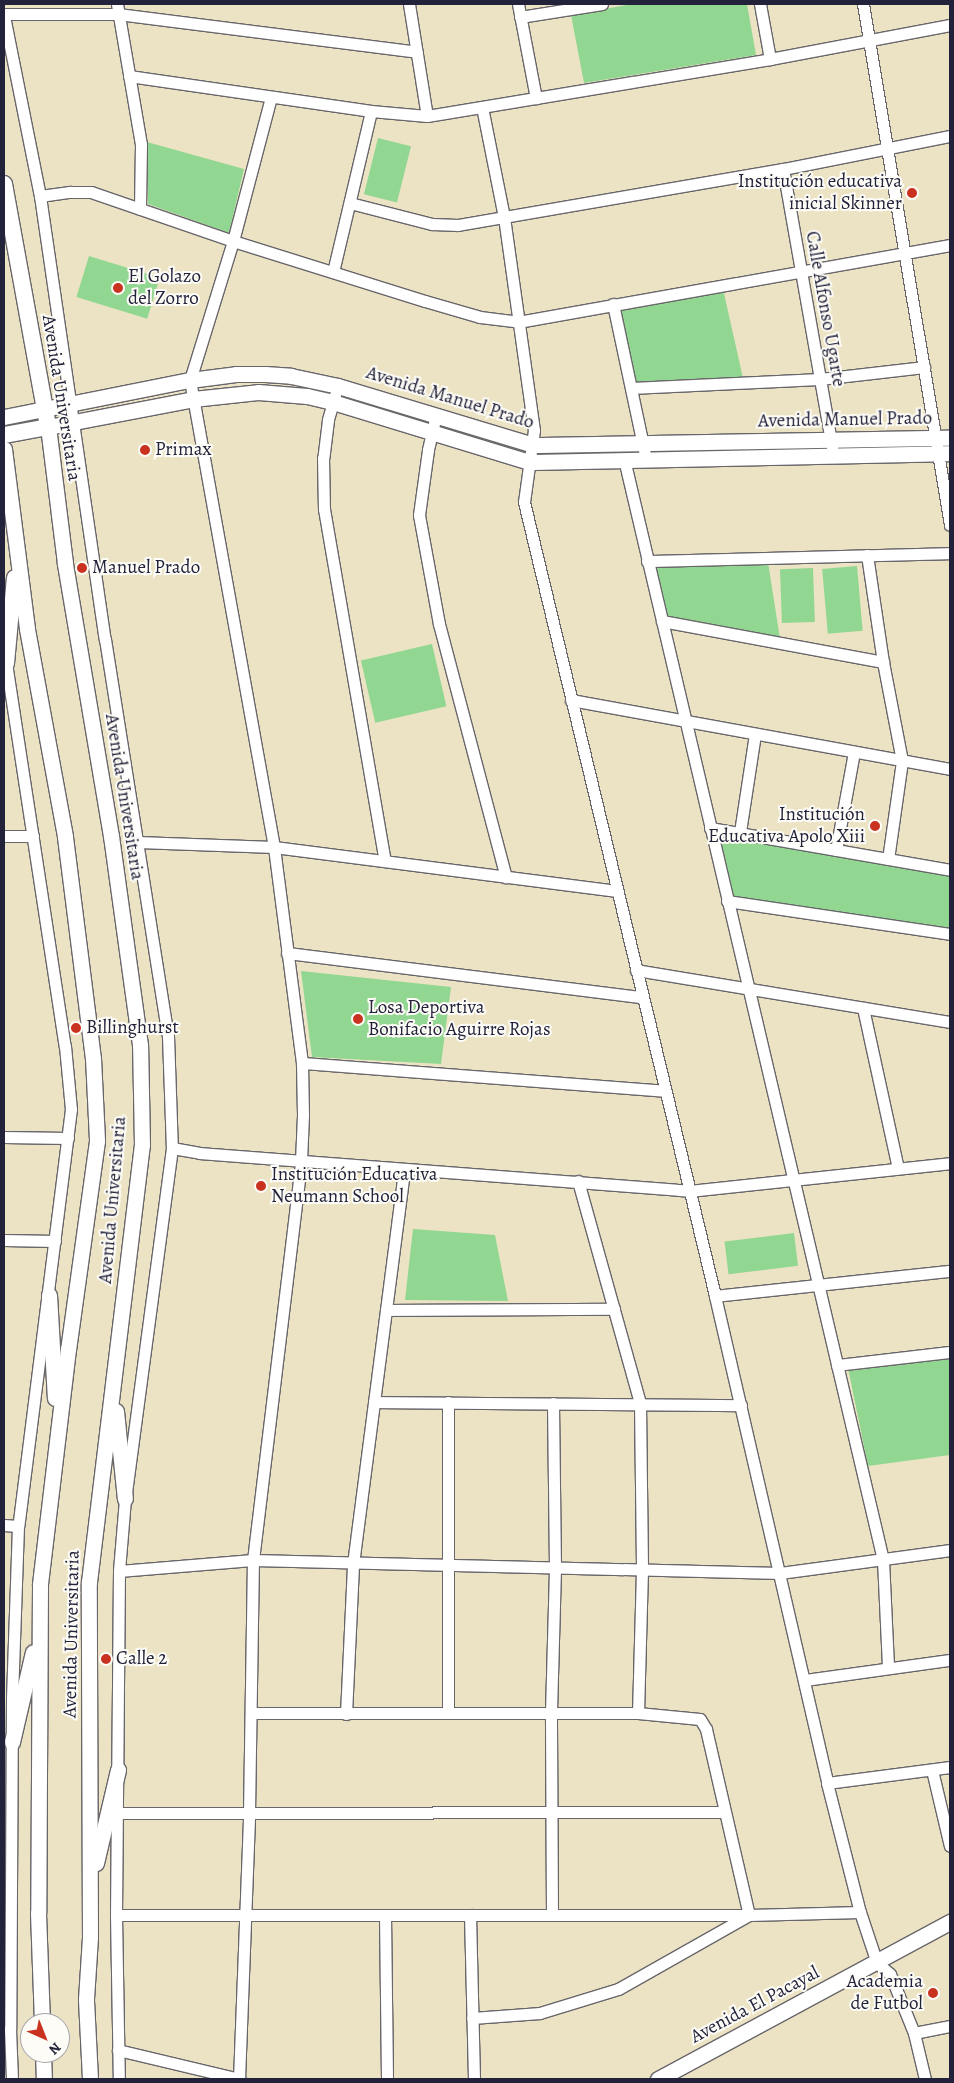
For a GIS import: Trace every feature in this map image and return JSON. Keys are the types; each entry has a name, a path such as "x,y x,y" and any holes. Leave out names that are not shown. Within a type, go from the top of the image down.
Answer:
{"main road":[{"name":"Avenida Universitaria","path":"4,184 6,210 48,427"},
{"name":"Avenida Manuel Prado","path":"4,435 48,427"}],"street":[{"path":"409,4 427,116"},
{"path":"518,4 536,98"},
{"path":"520,17 602,4"},
{"path":"760,4 770,59"},
{"path":"862,4 924,368 944,446 950,525"},
{"path":"4,15 118,9 417,52"},
{"path":"118,9 141,144 140,209"},
{"name":"Avenida Universitaria","path":"4,15 40,196 107,649 168,1036 172,1148 125,1499 119,1571 116,1915 119,2079"},
{"path":"129,76 371,111 427,116 770,59 950,25"},
{"path":"118,2050 240,2079 249,1813 253,1560 300,1161 303,1115 302,1063 274,847 190,380 233,241 271,97"},
{"path":"482,107 504,217 534,430 524,502 570,700 741,1405 828,1783 860,1912 877,1963 890,1974 914,2033 925,2079"},
{"path":"333,272 371,111"},
{"path":"350,203 432,224 458,225 783,169 950,136"},
{"name":"Calle Alfonso Ugarte","path":"783,169 832,448"},
{"path":"40,196 70,192 91,192 233,241 480,317 518,322 801,270 950,245"},
{"path":"613,304 646,459"},
{"path":"632,388 820,378 924,368"},
{"name":"Avenida Manuel Prado","path":"4,417 190,380 236,374 265,374 338,386 533,445 643,443 832,448"},
{"path":"338,386 328,420 323,458 324,509 385,862"},
{"name":"Avenida Manuel Prado","path":"48,427 193,399 258,392 307,396 333,402 530,462 646,459 832,448 944,446"},
{"path":"436,415 419,514 439,624 506,877"},
{"name":"Avenida Universitaria","path":"48,427 65,563 111,836 140,1044 142,1145 89,1582 90,1889 86,1999 90,2079"},
{"name":"Avenida Universitaria","path":"4,449 27,629 64,837 93,1058 97,1141 40,1585 38,1913 42,2013"},
{"path":"624,460 883,1560 888,1668"},
{"path":"6,663 16,546"},
{"path":"647,561 950,553"},
{"path":"867,555 883,662 902,761 888,859"},
{"path":"662,621 883,662"},
{"path":"4,646 69,1080 71,1109 49,1295 18,1526 8,1871 7,2027 12,2079"},
{"path":"570,700 950,769"},
{"path":"740,832 755,734"},
{"path":"836,850 854,752"},
{"path":"710,828 950,870"},
{"path":"4,836 33,836"},
{"path":"138,842 274,847 617,891"},
{"path":"727,901 950,934"},
{"path":"287,953 642,997"},
{"path":"636,970 950,1022"},
{"path":"862,1008 898,1168"},
{"path":"302,1063 665,1090"},
{"path":"4,1137 68,1138"},
{"path":"172,1148 198,1153 578,1181 689,1192 950,1163"},
{"path":"346,1714 353,1564 404,1169"},
{"path":"578,1181 640,1403 642,1570 638,1712"},
{"path":"4,1240 55,1241"},
{"path":"715,1296 950,1271"},
{"path":"49,1295 58,1436"},
{"path":"386,1310 614,1309"},
{"path":"837,1365 950,1352"},
{"path":"113,1383 125,1499"},
{"path":"374,1402 741,1405"},
{"path":"448,1402 448,1713"},
{"path":"552,1915 551,1712 555,1568 553,1403"},
{"path":"4,1525 18,1526"},
{"path":"119,1571 253,1560 353,1564 780,1572 950,1550"},
{"path":"12,1742 40,1626"},
{"path":"805,1680 950,1660"},
{"path":"251,1713 638,1712 700,1719 706,1729 749,1915"},
{"path":"828,1783 950,1767"},
{"path":"90,1889 118,1770"},
{"path":"932,1770 950,1846"},
{"path":"117,1813 724,1812"},
{"path":"116,1915 749,1915 860,1912"},
{"path":"384,1915 387,2079"},
{"path":"470,1915 474,2079"},
{"path":"472,2018 540,2013 618,1989 749,1915"},
{"name":"Avenida El Pacayal","path":"658,2079 877,1963 950,1922"},
{"path":"914,2033 950,2026"},
{"path":"43,2063 44,2079"}],"green space":[{"path":"632,4 747,4 756,55 584,83 571,15"},
{"path":"378,138 411,146 397,203 364,194"},
{"path":"147,142 244,169 229,233 148,204"},
{"name":"El Golazo del Zorro","path":"89,256 160,278 147,319 76,297"},
{"path":"723,289 743,378 636,384 620,308"},
{"path":"768,562 780,639 668,619 655,566"},
{"path":"857,566 863,631 828,634 822,569"},
{"path":"813,568 815,622 782,623 780,569"},
{"path":"432,644 446,706 375,723 361,660"},
{"path":"719,834 950,875 950,929 734,897"},
{"path":"301,971 451,987 441,1064 312,1057"},
{"path":"413,1229 495,1235 508,1301 405,1300"},
{"path":"794,1233 798,1266 729,1274 725,1242"},
{"path":"950,1357 950,1455 868,1466 848,1368"}],"place":[{"name":"Institución educativa inicial Skinner","path":"912,193"},
{"name":"El Golazo del Zorro","path":"118,288"},
{"name":"Primax","path":"145,450"},
{"name":"Manuel Prado","path":"82,568"},
{"name":"Institución Educativa Apolo Xiii","path":"875,826"},
{"name":"Losa Deportiva Bonifacio Aguirre Rojas","path":"358,1019"},
{"name":"Billinghurst","path":"76,1028"},
{"name":"Institución Educativa Neumann School","path":"261,1186"},
{"name":"Calle 2","path":"106,1659"},
{"name":"Academia de Futbol","path":"933,1993"}]}
